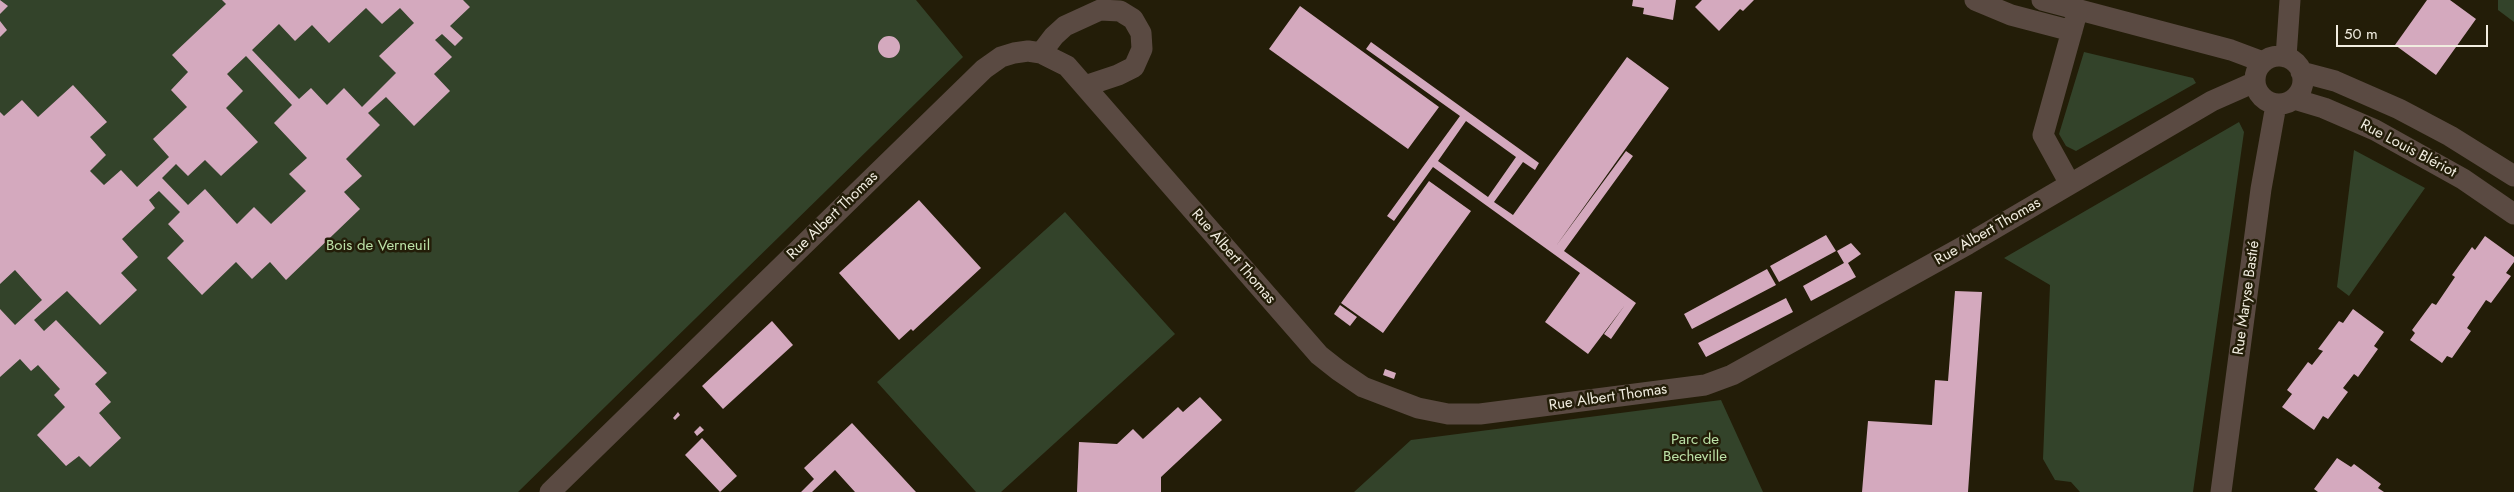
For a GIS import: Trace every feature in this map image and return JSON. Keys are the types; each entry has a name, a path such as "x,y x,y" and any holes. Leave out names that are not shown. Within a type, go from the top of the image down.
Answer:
{"street":[{"path":"1975,0 2011,16 2072,31"},
{"path":"2042,0 2232,50 2263,62"},
{"path":"2286,57 2290,0"},
{"path":"2070,184 2042,135 2078,9"},
{"path":"1041,53 1054,36 1065,26 1100,10 1120,11 1134,19 1141,33 1142,49 1134,67 1118,76 1085,86"},
{"name":"Rue Albert Thomas","path":"550,492 984,69 1001,57 1014,53 1028,51 1041,53 1067,66 1319,355 1363,387 1418,408 1448,414 1480,414 1705,385 1732,375 1856,308 2212,101 2255,82"},
{"path":"2286,57 2295,62 2302,72 2302,86 2285,102 2266,102 2259,95 2255,82 2257,69 2270,58 2286,57"},
{"name":"Rue Louis Blériot","path":"2302,72 2335,81 2399,110 2450,136 2514,176"},
{"name":"Rue Louis Blériot","path":"2285,102 2324,108 2375,130 2512,208"},
{"name":"Rue Maryse Bastié","path":"2221,492 2262,189 2285,102"}],"green space":[{"name":"Bois de Verneuil","path":"0,0 916,0 963,57 518,492 0,492"},
{"path":"2498,0 2514,0 2514,22 2498,10"},
{"path":"2084,52 2193,78 2196,83 2076,151 2066,146 2059,134"},
{"path":"2239,122 2244,132 2193,492 2080,492 2071,482 2055,480 2043,459 2050,285 2004,258"},
{"path":"2354,150 2425,188 2349,296 2337,287"},
{"path":"1065,212 1175,334 1001,492 976,492 877,382"},
{"name":"Parc de Becheville","path":"1721,400 1763,492 1354,492 1411,440"}],"building":[{"path":"0,0 8,6 0,14"},
{"path":"222,0 463,0 470,7 450,26 463,38 455,46 442,34 435,40 452,57 434,74 450,91 414,126 386,97 368,113 380,125 346,159 362,176 344,192 360,209 286,280 270,262 252,279 236,262 202,295 167,258 184,241 168,224 180,212 159,191 149,200 155,208 122,239 138,257 121,273 137,290 100,325 67,291 34,320 44,331 56,320 107,373 95,384 111,402 99,413 121,438 90,467 79,456 66,466 37,435 65,407 54,395 60,389 38,365 31,371 20,359 0,377 0,309 15,325 42,300 15,270 0,284 0,112 4,116 22,100 38,117 73,85 107,122 90,137 106,155 90,171 104,185 121,170 137,187 169,157 153,139 187,107 171,90 188,72 172,55 226,4","holes":["366,8 382,24 400,8 414,23 379,56 396,73 362,107 344,88 327,105 311,88 299,99 252,50 279,24 295,41 312,25 329,43","246,56 292,105 274,123 307,158 289,174 306,191 271,224 254,207 237,224 205,189 188,205 162,178 176,164 188,176 205,160 221,176 258,142 226,108 243,91 227,74"]},
{"path":"1633,0 1676,0 1673,20 1643,14 1644,8 1632,6"},
{"path":"1702,0 1754,0 1743,11 1740,9 1719,31 1695,7"},
{"path":"2427,0 2450,0 2476,19 2436,75 2395,45"},
{"path":"1300,6 1439,107 1408,149 1269,49"},
{"path":"0,21 7,30 0,37"},
{"path":"889,36 897,39 900,47 897,55 889,58 881,55 878,47 881,39"},
{"path":"1371,42 1539,163 1535,170 1523,162 1494,202 1513,215 1627,57 1669,88 1556,246 1626,151 1633,156 1564,251 1636,303 1611,339 1604,334 1625,305 1588,354 1545,322 1580,273 1433,167 1394,221 1387,216 1460,116 1366,49","holes":["1466,121 1516,157 1488,197 1438,161"]},
{"path":"1429,181 1471,211 1383,333 1341,303"},
{"path":"919,200 981,268 913,331 911,329 899,340 839,273"},
{"path":"1826,235 1836,251 1779,282 1770,266"},
{"path":"2485,236 2514,257 2514,262 2506,273 2511,276 2491,303 2486,300 2467,328 2471,331 2452,358 2447,356 2442,363 2410,340 2415,333 2412,330 2432,303 2436,305 2455,277 2452,275 2472,247 2475,250"},
{"path":"1851,243 1861,254 1848,263 1856,277 1811,301 1803,286 1844,263 1837,251"},
{"path":"1767,269 1776,285 1692,329 1684,314"},
{"path":"1955,291 1982,292 1968,492 1862,492 1868,421 1932,425 1935,380 1948,381"},
{"path":"1786,298 1793,312 1706,357 1698,343"},
{"path":"1340,305 1357,317 1350,326 1334,314"},
{"path":"2353,309 2384,332 2374,346 2378,349 2358,377 2354,374 2343,388 2348,392 2328,419 2323,416 2314,430 2282,407 2292,394 2287,390 2308,362 2312,365 2323,351 2318,349 2339,321 2343,323"},
{"path":"772,321 793,345 723,409 702,386"},
{"path":"1385,369 1396,373 1394,379 1383,375"},
{"path":"1200,397 1222,420 1161,477 1161,492 1077,492 1079,442 1117,444 1133,429 1143,439 1178,407 1183,412"},
{"path":"678,412 680,415 675,420 673,418"},
{"path":"852,423 916,492 855,492 835,470 812,492 801,492 814,479 804,468"},
{"path":"700,426 704,430 697,436 694,432"},
{"path":"702,438 737,476 720,492 685,455"},
{"path":"2337,458 2351,467 2354,464 2381,484 2378,488 2384,492 2318,492 2314,489"}]}
